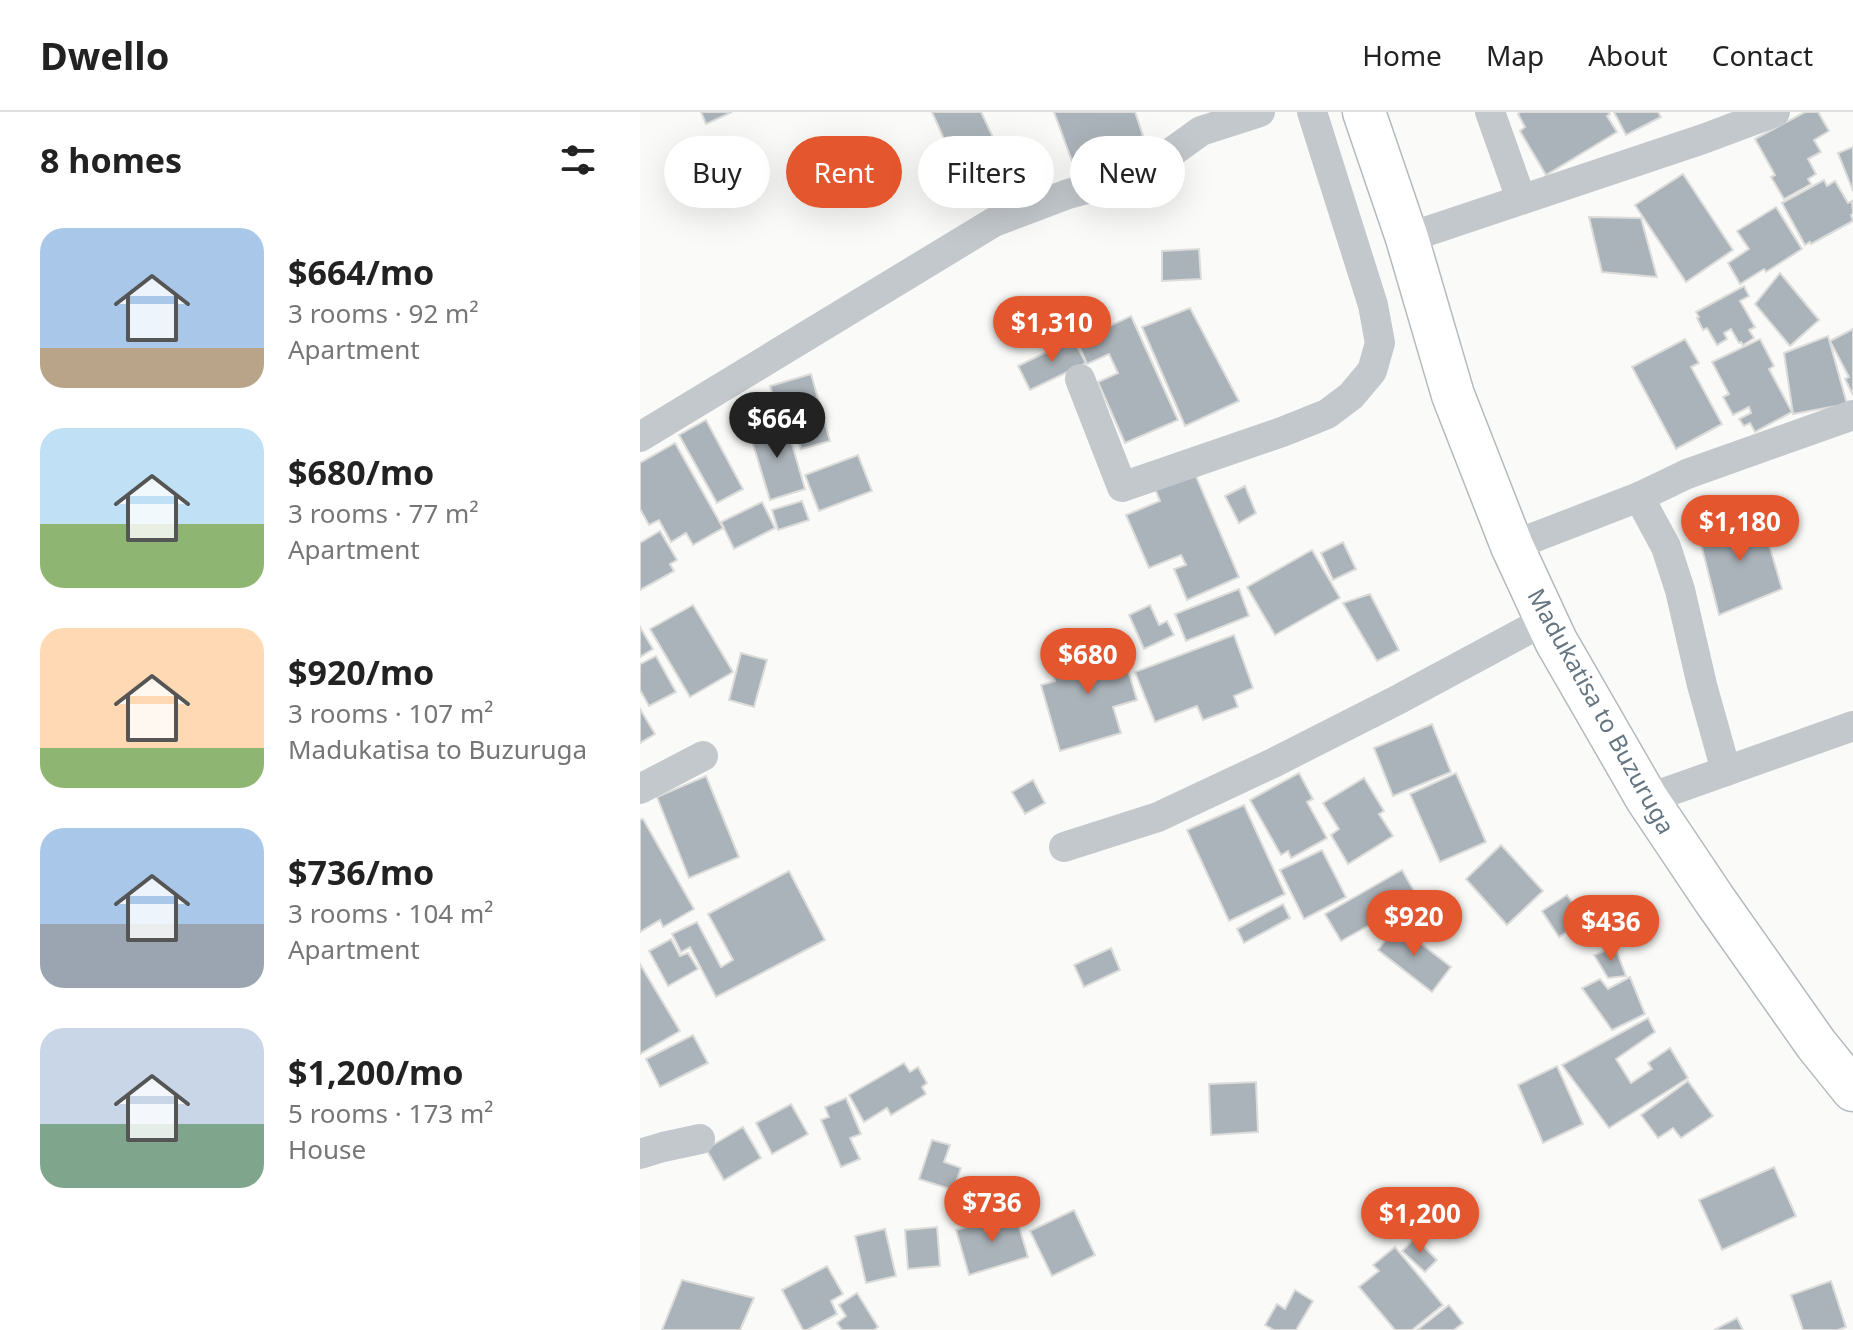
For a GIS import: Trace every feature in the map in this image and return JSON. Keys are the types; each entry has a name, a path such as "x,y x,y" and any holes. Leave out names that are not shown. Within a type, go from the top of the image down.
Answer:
{"main road":[{"name":"Madukatisa to Buzuruga","path":"1364,112 1407,238 1453,395 1512,546 1546,620 1647,799 1816,1044 1853,1090"}],"street":[{"path":"640,437 994,222 1068,194 1120,180 1158,162 1201,131 1260,112"},
{"path":"1080,379 1122,487 1282,432 1327,414 1351,396 1372,371 1380,343 1373,305 1312,112"},
{"path":"1490,112 1521,199"},
{"path":"1407,238 1775,112"},
{"path":"1512,546 1639,497 1687,474 1853,415"},
{"path":"1639,497 1666,547 1680,590 1726,771"},
{"path":"1064,847 1158,817 1271,764 1546,620"},
{"path":"1647,799 1853,726"},
{"path":"640,789 703,756"},
{"path":"640,1154 700,1139"}],"building":[{"path":"701,112 732,112 706,124"},
{"path":"932,112 981,112 992,136 943,136"},
{"path":"1054,112 1135,112 1143,136 1070,136 1070,156"},
{"path":"1608,112 1610,114 1607,116 1617,132 1546,175 1520,131 1525,127 1518,114"},
{"path":"1614,112 1658,112 1661,117 1626,135"},
{"path":"1805,112 1818,112 1829,131 1814,140 1821,152 1808,159 1816,174 1808,179 1811,184 1784,199 1755,139"},
{"path":"1853,147 1853,191 1838,153"},
{"path":"1683,174 1733,250 1686,282 1635,205"},
{"path":"1824,180 1827,186 1835,181 1848,203 1852,201 1853,221 1805,245 1782,203"},
{"path":"1776,207 1802,249 1740,284 1728,263 1749,249 1737,231"},
{"path":"1589,217 1641,218 1657,277 1602,272"},
{"path":"1199,249 1201,279 1162,281 1162,251"},
{"path":"1780,273 1819,320 1790,346 1755,304"},
{"path":"1744,286 1749,296 1740,301 1755,327 1749,330 1754,338 1743,345 1731,329 1724,333 1727,339 1717,345 1707,328 1703,330 1696,312"},
{"path":"1190,308 1239,401 1185,426 1142,327"},
{"path":"1131,316 1178,420 1125,443 1098,382 1118,373 1109,354 1087,364 1077,341"},
{"path":"1853,329 1853,395 1845,379 1849,377 1830,341"},
{"path":"1828,336 1847,404 1793,414 1784,353"},
{"path":"1073,339 1086,363 1030,390 1018,366"},
{"path":"1685,339 1699,363 1691,367 1722,424 1676,449 1632,367"},
{"path":"1760,339 1774,366 1769,369 1792,412 1755,432 1750,423 1744,426 1739,419 1751,413 1749,407 1733,415 1723,397 1729,394 1712,362"},
{"path":"811,374 830,441 801,449 788,405 777,408 770,386"},
{"path":"706,420 743,489 717,503 679,435"},
{"path":"785,420 805,489 770,500 749,431"},
{"path":"675,443 723,528 693,545 686,533 671,542 659,520 649,525 640,509 640,463"},
{"path":"858,455 872,491 819,511 805,475"},
{"path":"1192,467 1239,577 1187,600 1174,569 1186,565 1181,555 1149,568 1126,515 1160,501 1153,484"},
{"path":"1245,486 1256,513 1239,523 1225,496"},
{"path":"802,501 809,520 778,530 772,510"},
{"path":"762,502 775,528 734,549 721,522"},
{"path":"1759,510 1782,589 1719,615 1699,536"},
{"path":"660,531 677,560 670,564 674,571 640,590 640,543"},
{"path":"1343,542 1356,569 1333,580 1321,553"},
{"path":"1312,550 1340,598 1275,635 1247,587"},
{"path":"1239,589 1249,616 1186,641 1175,614"},
{"path":"1370,594 1399,650 1377,661 1343,603"},
{"path":"693,605 733,672 690,697 650,629"},
{"path":"1150,605 1159,625 1167,621 1174,635 1144,649 1129,615"},
{"path":"640,627 653,649 640,657"},
{"path":"1234,635 1253,688 1234,696 1238,707 1203,720 1197,706 1155,722 1135,672"},
{"path":"1120,644 1137,700 1113,707 1121,733 1060,751 1041,685 1055,681 1050,665"},
{"path":"741,653 767,660 754,707 729,700"},
{"path":"656,656 676,692 649,706 640,690 640,664"},
{"path":"640,709 655,734 640,743"},
{"path":"1432,724 1451,772 1393,796 1374,748"},
{"path":"1299,773 1313,799 1307,802 1327,838 1291,858 1288,851 1281,855 1250,800"},
{"path":"1456,773 1486,842 1440,862 1410,794"},
{"path":"706,776 739,857 689,878 657,797"},
{"path":"1364,778 1384,811 1379,814 1393,836 1348,864 1331,835 1339,829 1323,803"},
{"path":"1033,780 1045,803 1025,814 1012,792"},
{"path":"1244,805 1285,894 1229,921 1187,830"},
{"path":"643,819 694,909 663,927 660,920 640,932 640,820"},
{"path":"1501,845 1543,891 1507,925 1466,879"},
{"path":"1322,850 1346,897 1304,919 1280,870"},
{"path":"1402,870 1418,898 1341,941 1325,914"},
{"path":"789,871 825,940 716,997 690,947 681,952 672,934 697,922 721,967 733,960 708,914"},
{"path":"1567,895 1584,920 1559,937 1542,911"},
{"path":"1283,904 1290,918 1244,943 1237,929"},
{"path":"1397,925 1451,967 1432,992 1378,950"},
{"path":"671,939 680,956 688,953 698,969 668,986 649,951"},
{"path":"1615,947 1626,976 1608,978 1594,955"},
{"path":"1111,948 1120,970 1084,987 1074,965"},
{"path":"640,964 680,1031 640,1054"},
{"path":"1630,977 1645,1014 1612,1030 1582,988 1600,979 1608,989"},
{"path":"1648,1018 1655,1032 1616,1059 1631,1083 1652,1069 1648,1063 1670,1048 1688,1078 1609,1128 1562,1065"},
{"path":"693,1035 708,1063 660,1087 646,1059"},
{"path":"904,1063 910,1072 918,1067 927,1083 922,1087 926,1094 891,1115 887,1108 864,1122 849,1095"},
{"path":"1557,1066 1583,1124 1543,1143 1518,1085"},
{"path":"1688,1081 1713,1116 1681,1138 1673,1128 1658,1138 1641,1115"},
{"path":"1256,1082 1258,1132 1211,1135 1209,1084"},
{"path":"846,1098 861,1134 850,1138 860,1159 841,1167 821,1120 829,1117 825,1107"},
{"path":"791,1104 808,1134 772,1154 756,1123"},
{"path":"743,1127 761,1158 724,1180 706,1149"},
{"path":"932,1140 950,1145 944,1162 961,1168 953,1190 919,1179"},
{"path":"1774,1167 1796,1216 1722,1250 1699,1200"},
{"path":"1074,1210 1095,1255 1052,1276 1030,1231"},
{"path":"1015,1213 1028,1257 969,1275 956,1230"},
{"path":"937,1227 940,1266 908,1269 905,1230"},
{"path":"885,1229 896,1276 866,1283 855,1236"},
{"path":"1415,1238 1437,1260 1425,1272 1402,1251"},
{"path":"1395,1247 1443,1305 1412,1330 1395,1330 1359,1287 1379,1271 1373,1265"},
{"path":"827,1266 843,1294 831,1301 837,1314 803,1330 782,1290"},
{"path":"682,1280 754,1298 740,1330 662,1330"},
{"path":"1831,1281 1846,1327 1838,1330 1803,1330 1791,1295"},
{"path":"1295,1290 1313,1301 1296,1330 1274,1330 1265,1325 1277,1304 1285,1309"},
{"path":"857,1293 878,1327 874,1330 842,1330 837,1323 846,1316 839,1305"},
{"path":"1449,1305 1463,1323 1454,1330 1417,1330"},
{"path":"1737,1318 1743,1330 1714,1330"}]}
